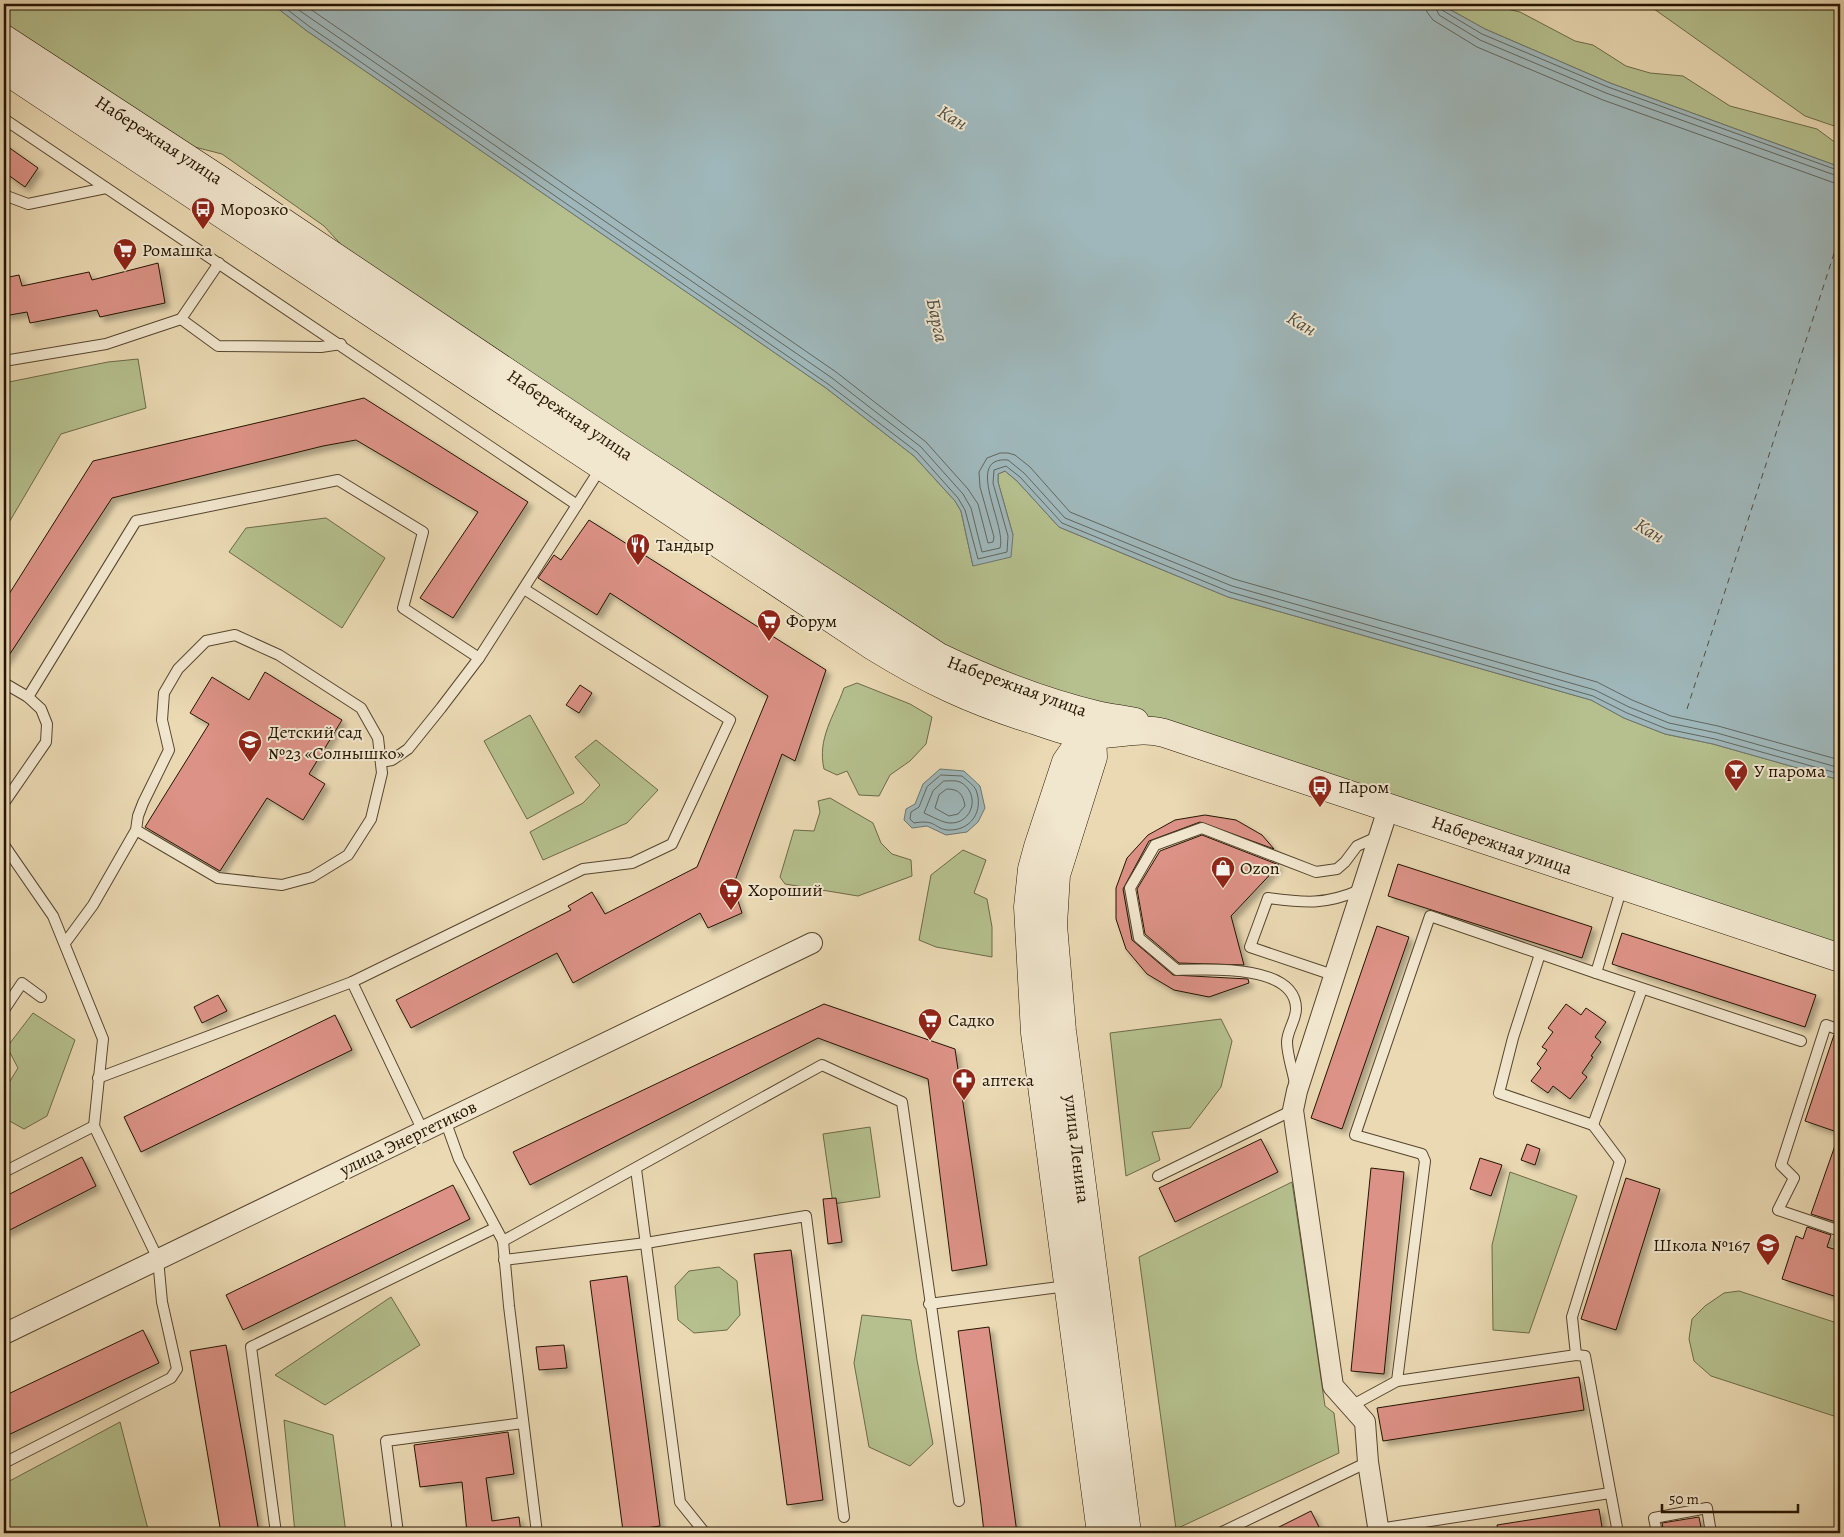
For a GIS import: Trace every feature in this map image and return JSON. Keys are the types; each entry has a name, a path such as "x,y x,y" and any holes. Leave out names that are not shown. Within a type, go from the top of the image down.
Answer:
{"main road":[{"name":"Набережная улица","path":"4,39 226,184 918,674 954,692 1067,731 1090,733 1134,726"},
{"name":"Набережная улица","path":"4,68 609,455 936,656 980,676 1060,704 1164,733 1840,958"},
{"path":"1060,704 1081,718 1090,733"},
{"name":"улица Ленина","path":"1025,718 1051,741 1057,755 1060,771 1058,789"},
{"name":"улица Ленина","path":"1090,769 1104,748 1134,726"},
{"name":"улица Ленина","path":"1102,1533 1035,1033 1028,907 1034,862 1058,789 1070,756 1082,738 1090,733 1094,747 1090,769 1056,875 1053,925 1062,1031 1127,1533"}],"street":[{"path":"1379,1531 1368,1462 1365,1422 1333,1386 1295,1100 1388,806"},
{"name":"улица Энергетиков","path":"4,1334 812,943"}],"lane":[{"path":"4,119 341,344 577,505"},
{"path":"4,195 28,204 106,188"},
{"path":"4,360 106,344 180,319 219,263"},
{"path":"180,319 218,346 321,347 341,344"},
{"path":"381,762 392,760 408,749 479,658 609,455"},
{"path":"28,697 136,521 338,480 423,532 403,608 479,658"},
{"path":"98,1078 352,982 583,869 632,863 672,844 730,720 524,589"},
{"path":"65,943 93,905 136,830 138,816 143,803 168,750 162,720 164,693 178,669 206,641 235,635 279,655 361,708 378,738 382,773 371,819 348,855 312,877 282,885 218,878 136,830"},
{"path":"4,683 28,697 40,709 47,724 46,742 4,803"},
{"path":"1158,1176 1295,1100 1287,1042 1296,1011 1294,996 1288,987 1278,980 1227,969 1177,970 1139,938 1130,888 1155,845 1202,828 1316,872 1337,868 1346,862 1357,846 1377,837"},
{"path":"4,845 53,916 103,1039 94,1126 158,1259 162,1302 177,1369 171,1378 4,1463"},
{"path":"1596,973 1622,886"},
{"path":"1334,975 1250,947 1268,898 1312,902 1336,900 1360,890"},
{"path":"1397,1381 1425,1161 1422,1154 1356,1135 1430,916 1801,1041"},
{"path":"1540,954 1513,1038 1499,1093 1593,1125 1620,1161 1572,1317 1576,1356"},
{"path":"352,982 423,1131"},
{"path":"4,1010 22,983 42,997"},
{"path":"1593,1125 1642,989"},
{"path":"1840,1030 1826,1025 1781,1165 1794,1178 1778,1210 1840,1231"},
{"path":"503,1241 822,1065 902,1102 929,1304 959,1501"},
{"path":"446,1120 459,1159 503,1241 537,1533"},
{"path":"4,1172 94,1126"},
{"path":"636,1169 680,1502 705,1533"},
{"path":"504,1260 646,1243 806,1216 844,1517"},
{"path":"276,1533 251,1347 495,1228"},
{"path":"929,1304 1068,1286"},
{"path":"1351,1406 1397,1381 1585,1356 1618,1533"},
{"path":"398,1533 386,1442 523,1422"},
{"path":"1220,1533 1368,1462"},
{"path":"1379,1531 1610,1493"},
{"path":"1656,1533 1654,1518 1707,1508 1711,1533"}],"green space":[{"path":"4,4 272,4 307,31 826,388 914,456 955,501 961,511 973,566 1013,535 998,482 998,474 1005,471 1017,481 1059,527 1228,597 1591,700 1624,718 1665,734 1713,744 1840,780 1840,944 1312,772 1147,716 1094,707 950,654 358,263 324,226 222,154 179,143 4,27"},
{"path":"1440,4 1497,4 1520,12 1575,41 1593,45 1626,66 1650,73 1683,76 1730,106 1817,129 1840,146 1840,167 1610,83 1485,29"},
{"path":"1647,4 1840,4 1840,128 1805,116"},
{"path":"138,359 146,408 61,434 4,531 4,383 108,362"},
{"path":"326,518 385,558 342,628 229,552 246,528"},
{"path":"857,683 910,704 932,717 926,744 910,761 890,775 879,796 859,795 847,771 837,775 824,769 823,747 828,728 844,688"},
{"path":"530,715 574,793 527,819 484,741"},
{"path":"596,740 658,790 627,823 543,860 530,832 583,803 600,785 575,757"},
{"path":"830,798 873,823 881,843 892,854 911,860 912,876 858,896 785,884 780,877 794,830 814,831 820,812 818,801"},
{"path":"963,850 986,860 974,893 987,899 992,927 992,957 936,947 919,940 931,875"},
{"path":"33,1013 75,1040 47,1116 24,1129 4,1118 4,1091 18,1068 7,1047"},
{"path":"1221,1019 1232,1041 1221,1087 1190,1128 1152,1132 1160,1160 1126,1176 1110,1033"},
{"path":"870,1127 880,1197 833,1204 823,1134"},
{"path":"1510,1172 1577,1196 1529,1333 1493,1330 1492,1245"},
{"path":"1292,1182 1325,1406 1334,1413 1339,1453 1176,1529 1139,1257"},
{"path":"719,1267 737,1281 740,1315 727,1330 694,1333 678,1320 675,1286 689,1271"},
{"path":"1739,1291 1840,1324 1840,1418 1711,1376 1694,1361 1689,1339 1692,1319 1705,1306 1724,1293"},
{"path":"391,1297 420,1345 325,1405 275,1375"},
{"path":"862,1315 911,1320 933,1444 910,1466 869,1447 854,1363"},
{"path":"284,1420 333,1435 346,1533 295,1533"},
{"path":"120,1422 149,1533 4,1533 4,1484"}],"water":[{"path":"272,4 1440,4 1485,29 1610,83 1840,167 1840,780 1713,744 1665,734 1624,718 1591,700 1228,597 1059,527 1017,481 1005,471 998,474 998,482 1013,535 1011,557 973,566 961,511 955,501 914,456 826,388 307,31"},
{"path":"940,769 964,771 980,786 985,808 978,822 967,832 946,835 927,826 912,828 904,820 906,809 915,804 923,784"}],"building":[{"path":"4,144 38,168 25,187 4,172"},
{"path":"158,263 165,303 100,317 97,310 30,323 27,312 4,316 4,278 19,275 22,286 89,272 92,280"},
{"path":"364,398 528,502 453,618 420,598 478,512 356,440 323,446 112,498 4,663 4,602 93,461"},
{"path":"589,520 826,670 795,761 782,754 733,886 742,913 708,928 700,913 573,983 557,953 411,1028 396,1000 571,910 568,906 592,892 605,914 697,867 768,696 610,593 597,615 538,578 554,555 561,560"},
{"path":"265,672 342,720 309,774 325,784 303,820 267,798 220,871 145,827 209,724 190,713 212,677 249,700"},
{"path":"580,685 592,693 579,713 566,705"},
{"path":"1205,815 1236,820 1262,835 1274,849 1200,822 1149,841 1123,889 1132,940 1173,975 1248,979 1249,983 1209,997 1174,990 1147,974 1126,949 1116,919 1116,888 1127,858 1148,835 1175,820"},
{"path":"1202,835 1279,865 1231,916 1244,965 1179,963 1145,934 1137,889 1160,851"},
{"path":"1398,864 1592,927 1582,958 1388,896"},
{"path":"1377,926 1409,937 1342,1129 1311,1118"},
{"path":"1622,933 1816,995 1805,1027 1612,964"},
{"path":"218,995 227,1011 202,1023 194,1007"},
{"path":"824,1004 955,1049 987,1265 952,1271 928,1079 818,1038 530,1185 513,1152"},
{"path":"1566,1004 1581,1015 1586,1008 1606,1022 1595,1037 1601,1042 1582,1073 1587,1077 1570,1099 1553,1086 1548,1093 1531,1081 1541,1068 1537,1064 1547,1050 1542,1047 1553,1032 1548,1028"},
{"path":"335,1015 352,1050 141,1152 124,1117"},
{"path":"1834,1035 1840,1037 1840,1133 1805,1121"},
{"path":"1838,1137 1840,1138 1840,1209 1836,1222 1811,1214"},
{"path":"1261,1139 1278,1172 1175,1222 1159,1188"},
{"path":"1527,1144 1540,1149 1535,1165 1521,1160"},
{"path":"82,1157 96,1186 4,1233 4,1197"},
{"path":"1480,1158 1502,1165 1491,1196 1470,1189"},
{"path":"1371,1168 1404,1172 1384,1374 1351,1371"},
{"path":"1626,1178 1660,1189 1616,1330 1581,1319"},
{"path":"453,1185 470,1219 243,1330 226,1295"},
{"path":"836,1198 842,1242 828,1244 823,1199"},
{"path":"1807,1227 1831,1235 1827,1247 1840,1251 1840,1298 1782,1279 1796,1236 1803,1239"},
{"path":"791,1250 823,1500 787,1505 754,1254"},
{"path":"627,1276 660,1526 623,1531 590,1281"},
{"path":"989,1327 1017,1533 984,1533 958,1331"},
{"path":"143,1330 159,1363 4,1437 4,1396"},
{"path":"226,1345 259,1533 221,1533 190,1351"},
{"path":"564,1345 567,1368 539,1370 536,1347"},
{"path":"1579,1377 1584,1410 1383,1441 1377,1408"},
{"path":"508,1432 514,1474 486,1478 492,1521 519,1517 521,1533 467,1533 462,1482 420,1487 414,1445"},
{"path":"1599,1509 1603,1533 1498,1533 1497,1525"},
{"path":"1311,1511 1322,1533 1267,1533"},
{"path":"1699,1517 1702,1533 1664,1533 1662,1523"}],"ferry route":[{"path":"1687,709 1840,235"}],"place":[{"name":"Морозко","path":"203,230"},
{"name":"Ромашка","path":"125,271"},
{"name":"Тандыр","path":"638,566"},
{"name":"Форум","path":"769,642"},
{"name":"Детский сад №23 «Солнышко»","path":"250,763"},
{"name":"У парома","path":"1736,792"},
{"name":"Паром","path":"1320,808"},
{"name":"Ozon","path":"1223,889"},
{"name":"Хороший","path":"731,911"},
{"name":"Садко","path":"930,1041"},
{"name":"аптека","path":"964,1101"},
{"name":"Школа №167","path":"1768,1266"}],"water label":[{"name":"Кан","path":"953,117"},
{"name":"Барга","path":"938,320"},
{"name":"Кан","path":"1302,323"},
{"name":"Кан","path":"1650,530"}]}
